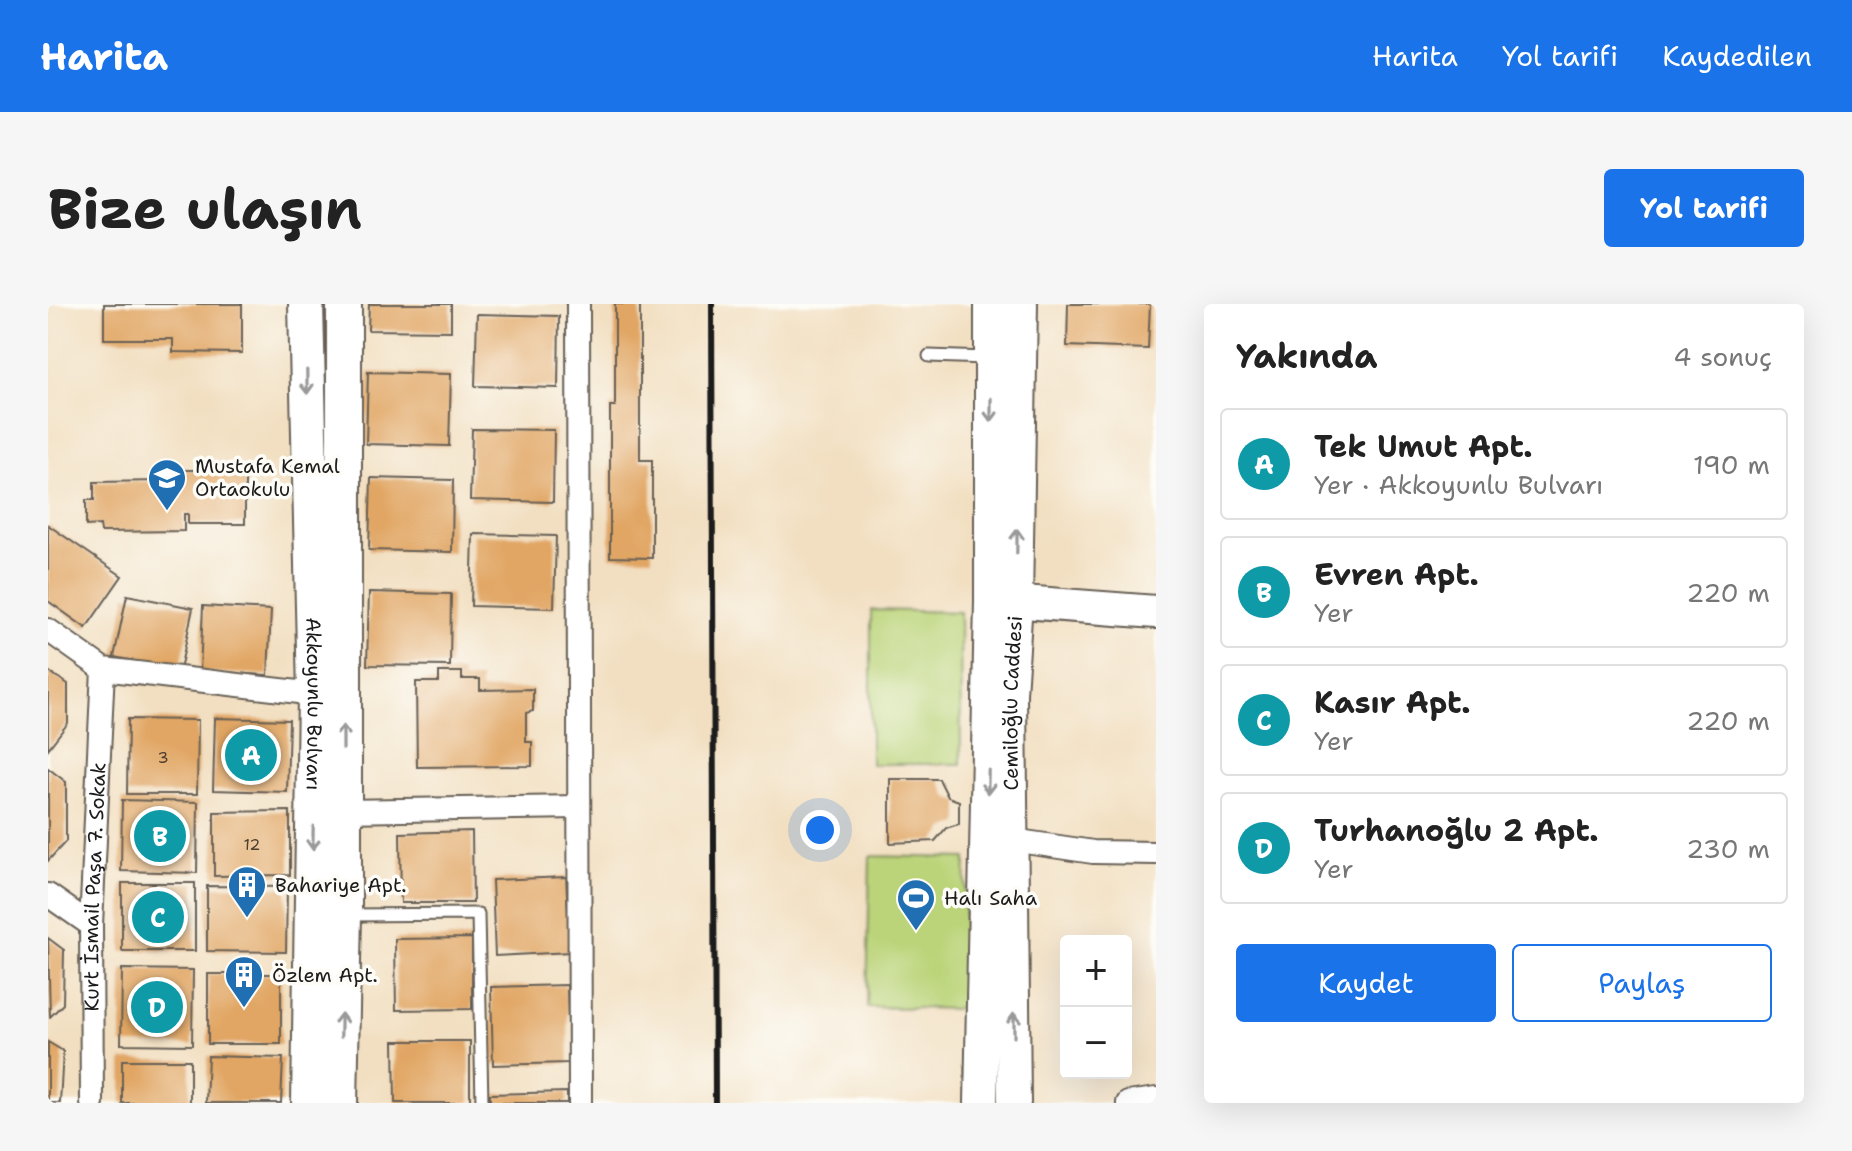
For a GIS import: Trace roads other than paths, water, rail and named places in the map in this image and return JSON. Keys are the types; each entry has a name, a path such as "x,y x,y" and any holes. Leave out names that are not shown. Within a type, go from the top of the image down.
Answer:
{"main road":[{"name":"Akkoyunlu Bulvarı","path":"306,304 315,694 309,1103"},
{"name":"Akkoyunlu Bulvarı","path":"340,1103 344,915 344,304"},
{"name":"Cemiloğlu Caddesi","path":"991,304 991,358 1010,694 1014,1103"},
{"name":"Cemiloğlu Caddesi","path":"981,1103 1021,304"},
{"path":"1004,601 1156,612"}],"street":[{"path":"578,304 580,1103"},
{"path":"48,630 103,669 315,694"},
{"name":"Kurt İsmail Paşa 7. Sokak","path":"92,1103 91,925 103,669"},
{"path":"344,811 579,807"},
{"path":"1012,840 1093,852 1156,853"},
{"path":"48,895 91,925"},
{"path":"1128,1103 1156,1099"}],"lane":[{"path":"929,356 991,358"},
{"path":"344,915 478,914 482,1103"}],"railway":[{"path":"712,304 715,1103"}],"place":[{"name":"Mustafa Kemal Ortaokulu","path":"167,512"},
{"name":"Tek Umut Apt.","path":"251,755"},
{"name":"Evren Apt.","path":"160,836"},
{"name":"Kasır Apt.","path":"158,917"},
{"name":"Bahariye Apt.","path":"247,919"},
{"name":"Halı Saha","path":"916,932"},
{"name":"Turhanoğlu 2 Apt.","path":"157,1007"},
{"name":"Özlem Apt.","path":"244,1009"}]}
